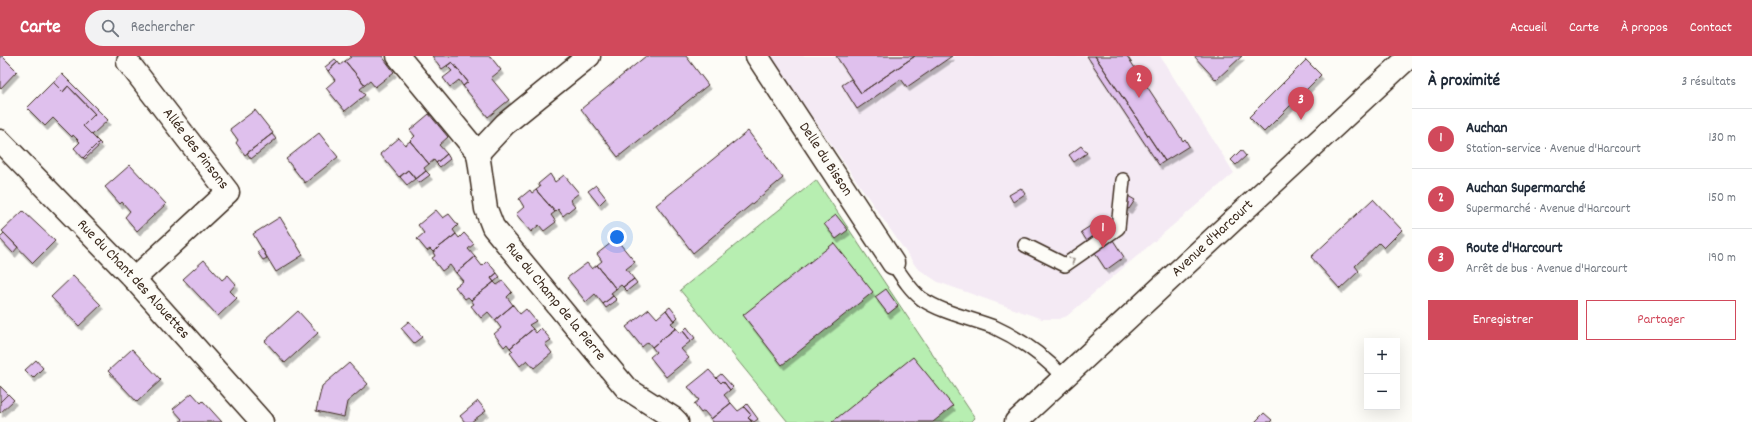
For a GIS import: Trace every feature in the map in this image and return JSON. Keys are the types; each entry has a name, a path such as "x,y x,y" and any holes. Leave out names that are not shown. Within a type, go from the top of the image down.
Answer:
{"street":[{"path":"398,56 478,153 505,124 589,56"},
{"name":"Delle du Bisson","path":"757,56 893,263"},
{"name":"Avenue d'Harcourt","path":"1016,422 1410,56"},
{"name":"Allée des Pinsons","path":"128,62 228,192 134,279"},
{"name":"Rue du Chant des Alouettes","path":"0,141 134,279 262,422"},
{"name":"Rue du Champ de la Pierre","path":"478,153 486,209 493,227 626,388 677,422"}],"lane":[{"path":"1025,245 1065,265 1118,228 1123,180"},
{"path":"893,263 905,280 922,298 939,307 995,328 1017,340 1049,362 1063,377"}],"shaded area":[{"path":"770,56 1160,56 1234,173 1067,316 1059,319 1042,319 938,282 917,268"}],"green space":[{"path":"816,180 975,418 971,422 788,422 680,290"}],"building":[{"path":"0,56 2,56 17,71 0,89"},
{"path":"350,56 382,56 394,72 375,87 370,81 365,85 345,61 351,57"},
{"path":"432,56 490,56 501,70 491,78 509,100 488,117 463,86 468,82 452,62 442,69"},
{"path":"646,56 686,56 708,85 618,157 581,109"},
{"path":"836,56 915,56 861,93"},
{"path":"915,56 952,56 907,87 901,79 857,109 842,85 851,79 861,93"},
{"path":"1087,56 1095,56 1165,161 1159,165"},
{"path":"1095,56 1127,56 1183,141 1185,139 1189,146 1165,161"},
{"path":"1194,56 1242,56 1216,80"},
{"path":"335,59 338,62 328,71 325,67"},
{"path":"1306,60 1321,75 1264,132 1249,117"},
{"path":"345,61 365,85 360,89 365,95 345,111 326,88 335,80 328,71 338,62 340,65"},
{"path":"452,62 468,82 463,86 459,80 450,87 443,78 452,71 447,66"},
{"path":"62,74 108,120 92,135 83,126 95,114 68,86 63,92 53,82"},
{"path":"53,82 63,92 68,86 95,114 83,126 99,142 83,158 74,148 80,142 73,135 72,137 53,118 45,126 27,108"},
{"path":"255,110 273,133 245,155 236,143 238,140 230,129"},
{"path":"429,114 448,137 439,145 447,154 436,163 434,160 429,164 410,141 415,136 410,130"},
{"path":"748,131 783,178 693,253 656,205"},
{"path":"319,133 338,157 305,183 286,159"},
{"path":"272,134 276,139 251,159 247,153"},
{"path":"399,138 405,145 410,141 429,164 424,168 426,171 416,179 408,170 399,177 380,154"},
{"path":"99,142 101,144 85,159 83,158"},
{"path":"1081,146 1087,153 1074,162 1069,155"},
{"path":"1241,150 1246,156 1236,165 1231,160"},
{"path":"447,154 450,159 440,167 436,163"},
{"path":"130,165 166,204 137,231 125,217 130,211 122,202 120,204 105,187"},
{"path":"408,170 415,179 407,185 400,177"},
{"path":"426,171 430,175 419,183 416,179"},
{"path":"550,174 555,182 564,175 579,193 570,200 575,206 563,216 558,209 555,212 536,190 540,187 538,184"},
{"path":"596,185 606,198 599,205 588,191"},
{"path":"1021,188 1025,194 1013,202 1009,195"},
{"path":"530,190 532,193 536,190 555,212 551,215 556,222 544,231 539,225 531,232 516,214 524,207 519,199"},
{"path":"1128,196 1135,200 1129,209 1123,206"},
{"path":"1373,199 1402,230 1384,248 1379,243 1355,266 1359,271 1340,289 1311,257"},
{"path":"436,210 443,218 449,214 458,225 453,230 456,234 433,252 430,249 427,251 417,239 424,233 418,225"},
{"path":"23,211 55,241 33,263 2,231"},
{"path":"836,215 848,230 836,239 824,224"},
{"path":"280,217 303,255 276,272 253,234"},
{"path":"1100,220 1124,257 1106,270 1081,232"},
{"path":"4,233 18,247 13,253 0,239"},
{"path":"464,233 474,244 468,249 475,257 456,273 450,265 442,271 432,258 435,256 433,252 456,234 459,238"},
{"path":"616,239 635,262 626,269 634,279 623,287 621,285 616,289 597,265 602,261 597,254"},
{"path":"834,243 873,292 782,365 743,315"},
{"path":"262,249 267,258 263,260 257,252"},
{"path":"475,257 482,266 487,261 497,273 491,278 494,282 471,300 468,297 465,299 455,287 463,281 456,273"},
{"path":"204,260 222,280 228,275 236,284 230,291 237,298 218,316 183,279"},
{"path":"587,263 592,269 597,265 616,289 611,293 613,296 603,304 595,294 586,302 567,278"},
{"path":"497,273 500,277 494,282 491,278"},
{"path":"73,276 101,305 79,326 51,297"},
{"path":"634,279 637,283 627,291 623,287"},
{"path":"503,281 512,292 507,297 513,305 495,320 488,312 481,318 471,306 474,304 471,300 494,282 497,285"},
{"path":"886,289 898,306 888,314 875,297"},
{"path":"613,296 617,300 606,308 603,304"},
{"path":"513,305 520,314 526,309 536,321 529,325 533,329 510,348 507,344 504,347 494,334 501,328 495,320"},
{"path":"670,307 678,317 674,321 666,310"},
{"path":"649,309 657,318 666,310 674,321 671,323 676,328 652,347 648,342 642,347 626,327"},
{"path":"298,311 318,333 285,363 265,341"},
{"path":"409,321 422,337 414,343 401,328"},
{"path":"687,327 695,338 691,341 683,331"},
{"path":"541,328 551,340 545,344 552,353 534,368 527,360 520,366 510,353 513,351 510,348 533,329 536,333"},
{"path":"676,328 680,333 683,331 691,341 681,349 689,358 666,377 650,357 656,352 652,347"},
{"path":"132,349 161,380 137,402 108,371"},
{"path":"913,357 953,406 933,422 832,422"},
{"path":"36,360 43,368 33,378 25,370"},
{"path":"349,363 368,384 347,402 344,417 316,411 322,386"},
{"path":"709,370 721,383 723,381 730,390 724,395 731,403 711,419 704,411 701,413 694,404 699,400 688,387"},
{"path":"721,374 733,387 730,390 723,381 721,383 716,378"},
{"path":"0,386 8,394 0,402"},
{"path":"192,393 201,403 203,401 222,422 180,422 182,419 173,409"},
{"path":"8,394 14,400 0,413 0,402"},
{"path":"478,401 486,411 471,422 465,422 460,416"},
{"path":"731,403 738,411 744,407 751,415 748,418 752,422 713,422 711,419"},
{"path":"747,404 758,419 754,422 748,418 751,415 744,407"},
{"path":"1264,413 1272,420 1270,422 1255,422"}],"place":[{"name":"Auchan Supermarché","path":"1139,98"},
{"name":"Route d'Harcourt","path":"1301,120"},
{"name":"Auchan","path":"1103,248"}]}
